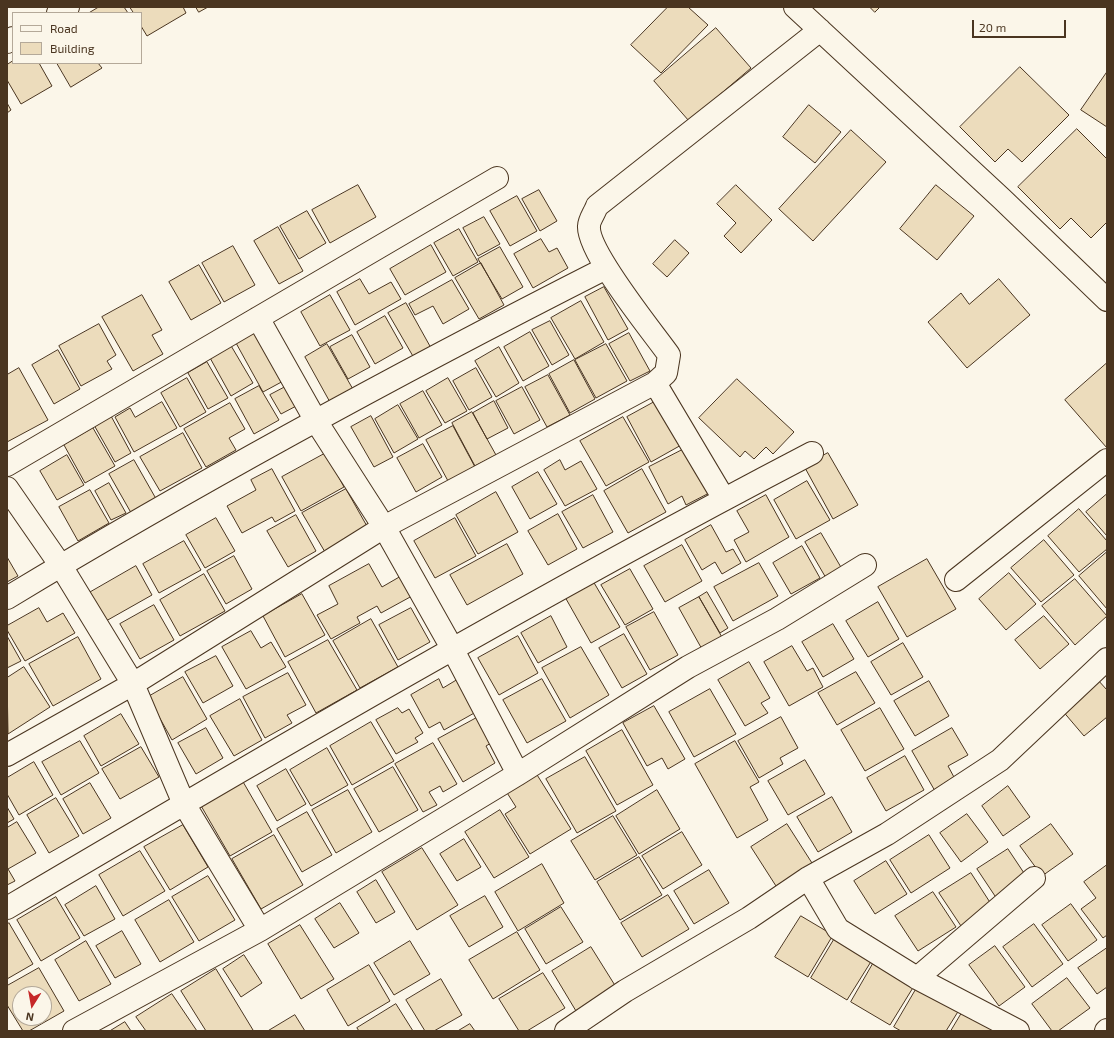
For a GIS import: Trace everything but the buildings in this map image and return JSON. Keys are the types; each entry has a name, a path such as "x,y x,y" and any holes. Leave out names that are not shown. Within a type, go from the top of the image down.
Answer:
{"street":[{"path":"795,7 1107,300"},
{"path":"7,755 133,684 384,527 655,383 666,373 669,355 606,268 592,244 588,225 597,206 820,30"},
{"path":"7,465 497,178"},
{"path":"7,598 316,421 606,268"},
{"path":"258,318 316,421 384,527 452,648 518,774"},
{"path":"655,383 724,499"},
{"path":"7,908 452,648 724,499 812,453"},
{"path":"956,580 1107,460"},
{"path":"7,488 61,566 133,684 184,804 260,930"},
{"path":"74,1031 260,930 518,774 688,667 777,619 866,565"},
{"path":"566,1031 625,991 749,918 808,878 887,834 1000,760 1107,659"},
{"path":"808,878 838,929 917,978 1018,1031"},
{"path":"917,978 1034,878"}]}
